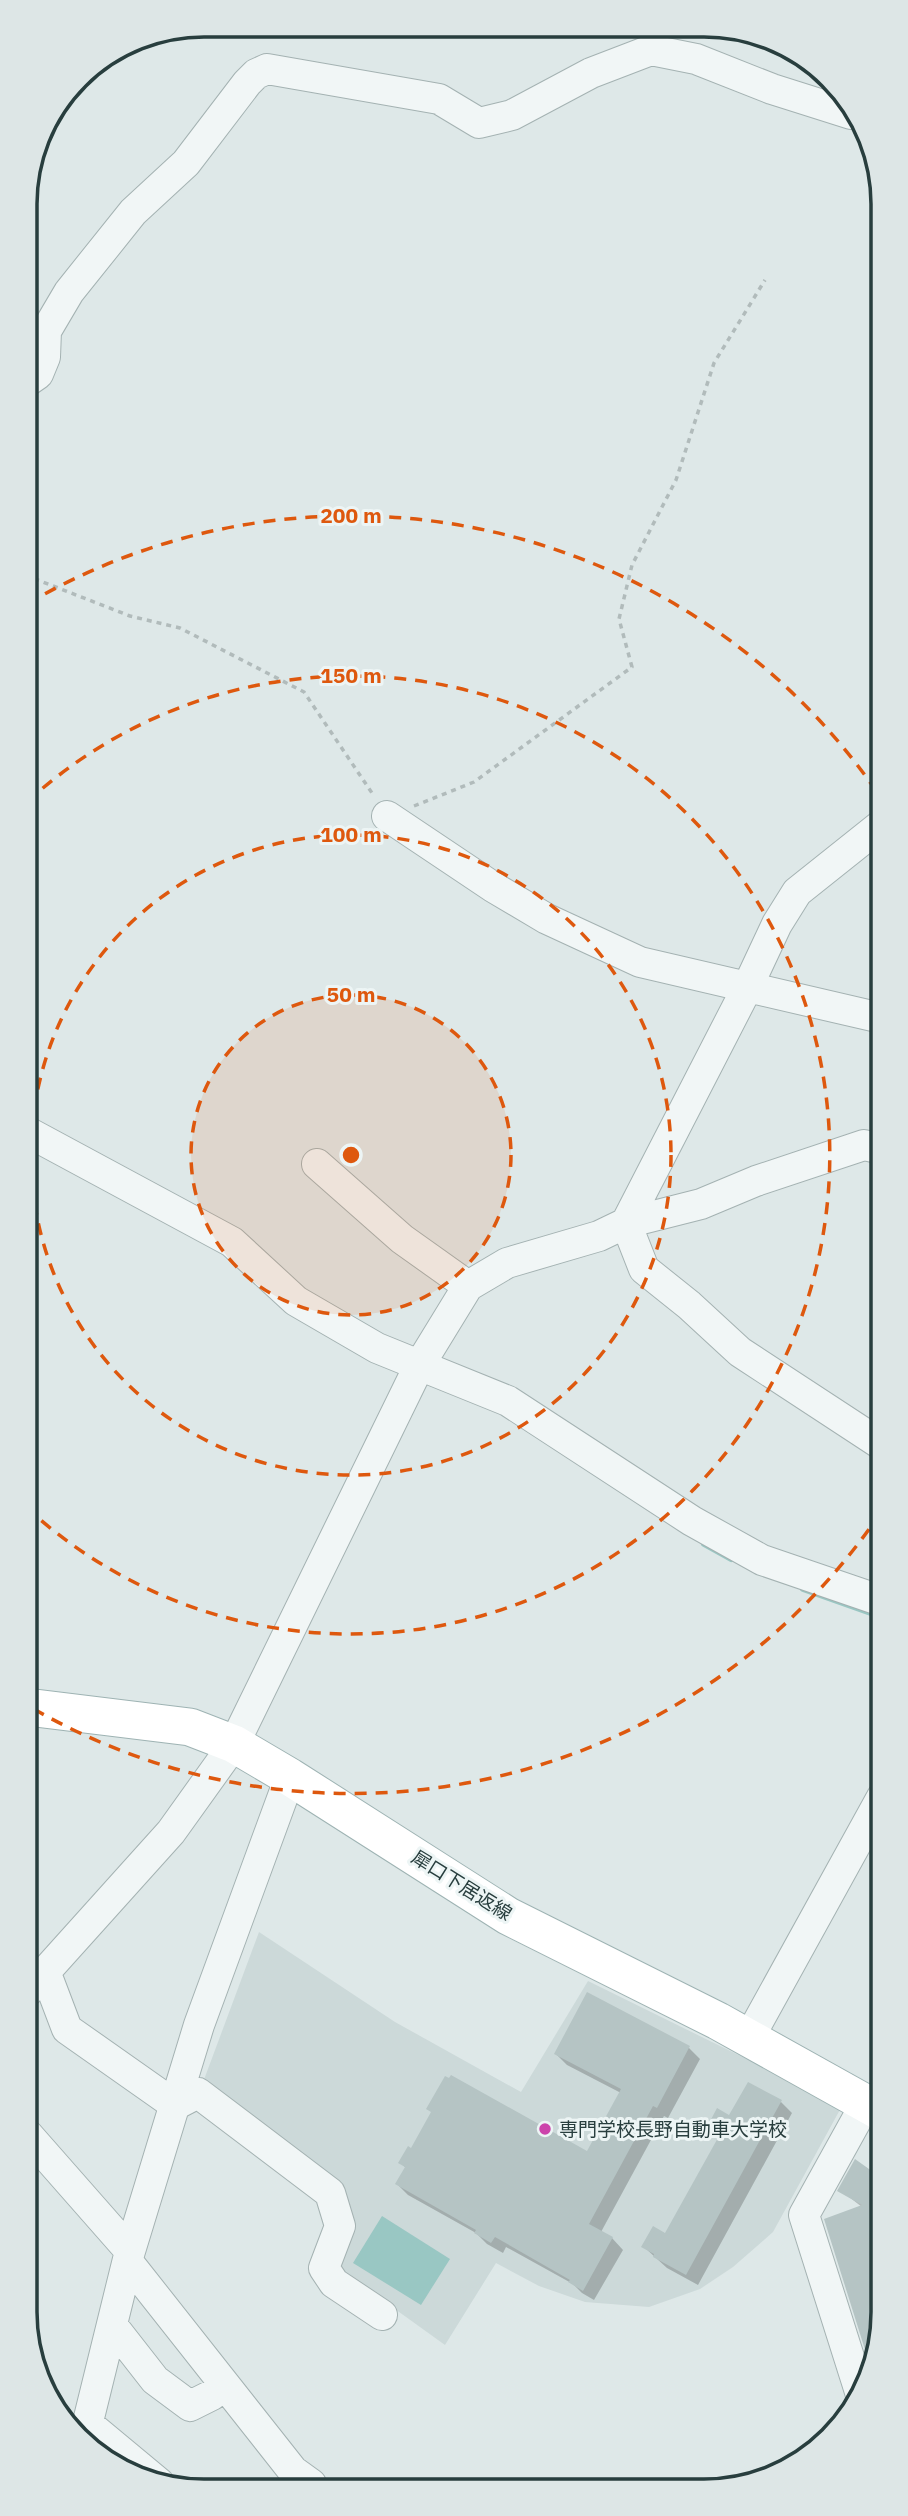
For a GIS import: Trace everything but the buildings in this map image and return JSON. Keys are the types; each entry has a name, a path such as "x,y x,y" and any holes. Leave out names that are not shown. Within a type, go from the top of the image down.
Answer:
{"main road":[{"name":"犀口下居返線","path":"37,1708 190,1727 234,1744 508,1916 748,2038 871,2106"}],"street":[{"path":"37,375 45,357 46,331 69,292 132,212 186,163 247,83 256,74 267,69 439,99 479,123 512,115 591,73 651,50 696,59 772,89 843,112"},
{"path":"387,816 493,887 547,919 640,962 871,1016"},
{"path":"871,833 797,892 777,924 626,1223 644,1269 689,1305 740,1352 871,1438"},
{"path":"37,1137 232,1242 296,1301 377,1348 508,1401 692,1521 762,1560 871,1597"},
{"path":"37,1980 98,1916 171,1832 234,1744 419,1366 468,1286 506,1264 599,1236 626,1223 701,1203 864,1145 871,1147"},
{"path":"317,1164 402,1239 468,1286"},
{"path":"86,2430 129,2257 199,2025 290,1777"},
{"path":"748,2038 871,1817"},
{"path":"37,1983 67,2029 175,2105"},
{"path":"175,2105 198,2093 330,2193 340,2226 324,2268 334,2283 382,2315"},
{"path":"857,2381 804,2215 871,2114"},
{"path":"37,2146 129,2257 293,2471 305,2479"},
{"path":"112,2325 155,2379 190,2406 212,2395 224,2384"},
{"path":"100,2443 115,2454"}],"path":[{"path":"37,579 130,616 180,628 303,692 387,816 474,782 632,667 619,619 632,565 676,481 714,363 765,280"}],"shaded area":[{"name":"専門学校長野自動車大学校","path":"259,1932 395,2022 521,2092 588,1981 842,2106 773,2232 733,2267 700,2289 649,2307 585,2302 539,2286 496,2263 445,2345 331,2263 348,2223 202,2085"}],"water":[{"path":"382,2216 450,2259 421,2305 353,2263"}],"waterway":[{"path":"704,1544 731,1559"},
{"path":"803,1589 871,1613"}],"place":[{"name":"専門学校長野自動車大学校","path":"545,2129"}]}
